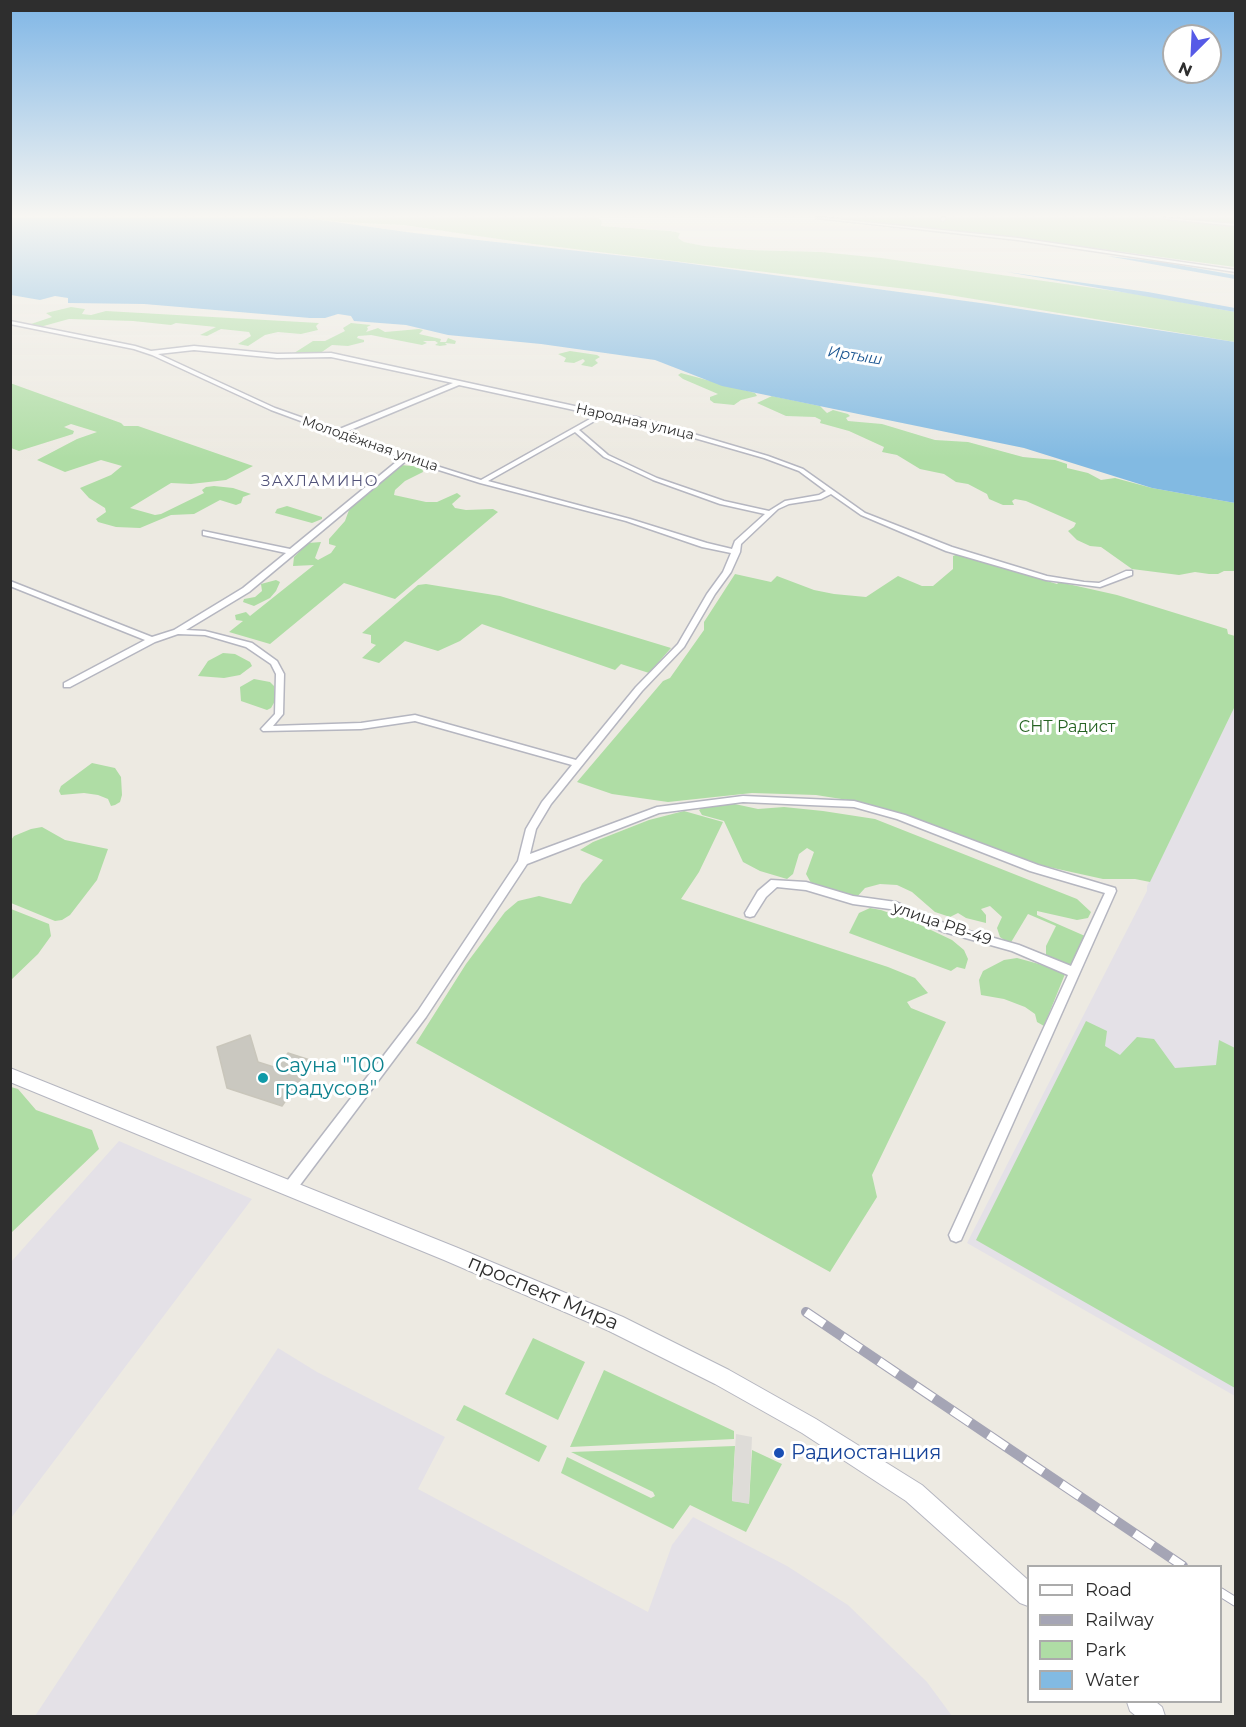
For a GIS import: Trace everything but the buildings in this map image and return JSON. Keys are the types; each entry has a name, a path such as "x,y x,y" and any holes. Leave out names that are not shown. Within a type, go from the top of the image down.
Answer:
{"street":[{"name":"Молодёжная улица","path":"10,322 150,353 273,409 406,458 482,482 628,520 705,545 736,552"},
{"name":"Народная улица","path":"150,353 194,348 277,357 331,355 602,414 636,419 676,429 801,470 863,514 949,549 1046,578 1100,585 1129,573"},
{"path":"336,433 458,383"},
{"path":"482,482 602,414"},
{"path":"576,430 606,456 655,479 722,503 769,513"},
{"path":"67,685 152,640 177,632 246,590 406,458"},
{"path":"288,1189 415,1024 523,861 531,829 547,802 639,689 681,645 711,594 727,572 738,543 769,513 788,502 821,497 830,492"},
{"path":"206,533 294,552"},
{"path":"10,583 152,640"},
{"path":"177,632 205,633 228,638 249,645 274,663 280,674 279,714 266,729 362,726 415,718 578,764"},
{"path":"523,861 665,808 743,800 791,800 854,804 901,818 1034,868 1111,891 956,1235"},
{"name":"улица РВ-49","path":"750,913 762,894 775,884 806,886 853,900 892,905 948,929 1016,948 1073,972"},
{"name":"проспект Мира","path":"10,1075 452,1254 616,1324 722,1377 809,1425 914,1493 1027,1593"},
{"path":"1141,1703 1153,1716"}],"shaded area":[{"path":"1235,706 1235,1396 967,1243 1147,891 1147,886"},
{"path":"119,1141 252,1199 11,1518 11,1262"},
{"path":"278,1348 317,1372 445,1437 418,1489 648,1612 672,1545 693,1517 787,1566 848,1605 927,1682 952,1716 35,1716"},
{"path":"736,1434 752,1437 749,1504 732,1501"}],"green space":[{"path":"971,299 1162,299 1235,312 1235,342"},
{"path":"71,307 85,309 82,314 91,315 106,311 319,323 316,326 318,330 301,334 278,332 265,335 248,346 238,344 251,336 249,332 221,329 207,336 200,335 216,327 176,323 171,325 69,319 40,327 28,325 52,317 46,313"},
{"path":"351,323 371,325 367,327 366,332 378,328 385,332 419,329 423,330 419,334 441,339 440,342 446,342 448,338 456,341 455,344 445,343 447,345 440,346 435,345 438,343 435,341 423,341 427,343 422,345 371,335 358,336 357,338 364,342 348,346 332,345 319,354 291,355 313,341 325,341 345,331 343,328"},
{"path":"570,351 600,357 595,360 598,363 592,367 581,365 585,361 583,359 574,363 564,362 566,358 558,354"},
{"path":"681,373 755,393 757,396 741,400 734,405 714,403 710,397 718,394 683,379 678,375"},
{"path":"10,383 124,426 138,426 253,466 226,480 191,484 171,483 130,508 155,515 161,514 204,493 202,490 206,487 214,486 233,488 251,494 243,497 241,503 236,505 220,500 194,514 171,515 140,528 116,527 98,522 96,519 106,512 105,508 89,498 80,488 111,475 122,466 101,460 65,472 37,460 77,439 97,432 71,424 64,427 74,431 73,434 19,451 11,448"},
{"path":"772,396 820,406 827,413 833,410 848,414 850,416 846,418 848,421 882,424 935,440 968,442 1023,457 1055,460 1067,464 1067,468 1088,473 1101,480 1115,478 1152,488 1235,503 1235,571 1224,571 1218,574 1195,572 1179,575 1132,569 1101,547 1090,546 1077,540 1068,531 1076,523 1026,501 1015,499 1012,501 1014,505 1003,505 989,499 987,494 968,484 956,482 944,474 920,469 897,455 882,452 884,447 849,431 820,423 821,420 815,417 786,416 757,403"},
{"path":"401,465 422,467 423,472 405,481 395,490 394,495 437,502 457,493 461,496 452,504 455,508 493,509 498,512 395,599 344,583 270,644 229,632 243,621 236,620 235,615 246,612 250,616 314,565 293,566 294,557 308,543 321,542 315,558 318,560 331,553 336,546 329,544 329,539 345,521 349,510 371,488"},
{"path":"287,506 322,517 322,519 312,523 275,513 277,509"},
{"name":"СНТ Радист","path":"958,554 1057,584 1059,582 1117,595 1227,629 1228,634 1235,636 1235,706 1150,882 1135,879 1103,879 1035,864 854,801 816,795 752,793 668,802 612,794 577,782 663,681 670,678 704,630 704,622 735,574 771,582 777,576 814,590 866,597 898,576 922,586 933,586 953,569 953,556"},
{"path":"276,580 280,582 270,598 254,606 243,602 244,599 255,597 262,591 261,584"},
{"path":"426,584 500,596 671,648 649,673 621,664 615,670 482,624 460,641 438,651 405,641 379,663 362,658 376,645 371,643 371,635 362,633 418,585"},
{"path":"223,653 235,654 250,662 252,666 240,675 224,678 198,676 208,661"},
{"path":"254,679 270,682 274,686 275,701 267,710 241,701 240,687"},
{"path":"92,763 115,768 121,777 120,802 111,806 108,799 98,795 84,793 61,795 59,791 61,786"},
{"path":"730,803 758,809 784,807 875,819 1077,899 1091,912 1088,918 1077,920 1037,911 1037,915 1085,936 1071,967 1046,955 1046,946 1056,926 1028,914 1010,944 1000,937 997,928 1002,917 990,906 981,909 986,915 986,923 966,918 958,913 950,917 935,912 912,892 897,885 880,884 865,888 856,898 811,883 806,874 814,852 807,848 799,854 793,874 787,879 760,871 743,862 724,821 702,815 699,810 705,806"},
{"path":"684,811 723,822 699,872 681,899 915,978 928,993 907,1002 911,1008 946,1022 872,1175 877,1197 830,1272 416,1043 466,964 505,912 518,901 539,896 571,904 582,884 603,860 580,850 593,842 649,820"},
{"path":"42,827 65,840 108,849 97,880 70,915 62,920 55,921 11,903 11,840 14,836"},
{"path":"870,908 912,921 952,940 964,950 968,959 965,969 957,967 951,971 849,933 859,913"},
{"path":"11,909 49,924 51,936 38,954 11,980"},
{"path":"1017,958 1065,974 1044,1026 1037,1022 1035,1014 1025,1007 1004,999 981,995 979,980 983,971 1004,960"},
{"path":"1086,1021 1107,1031 1105,1046 1120,1055 1137,1037 1154,1039 1175,1068 1216,1065 1219,1040 1235,1048 1235,1388 976,1240"},
{"path":"11,1087 18,1089 36,1110 92,1130 99,1149 11,1233"},
{"path":"533,1338 585,1362 558,1420 505,1394"},
{"path":"604,1370 734,1431 734,1439 570,1447"},
{"path":"464,1405 547,1446 539,1462 456,1420"},
{"path":"735,1446 732,1501 749,1503 752,1450 782,1464 746,1532 690,1505 673,1529 561,1473 567,1457 651,1498 655,1496 653,1492 571,1452"}],"water":[{"name":"Иртыш","path":"68,299 948,299 1235,342 1235,503 1152,488 1024,448 722,386 655,360 541,344 448,335 406,325 354,321 351,316 338,314 325,318 310,318 144,304 68,303"},
{"path":"1159,299 1184,299 1235,308 1235,312"}],"railway":[{"path":"806,1312 1182,1565"},
{"path":"1222,1593 1236,1602"}],"place":[{"name":"Сауна \"100 градусов\"","path":"263,1078"},
{"name":"Радиостанция","path":"779,1453"}],"district":[{"name":"ЗАХЛАМИНО","path":"320,482"}]}
